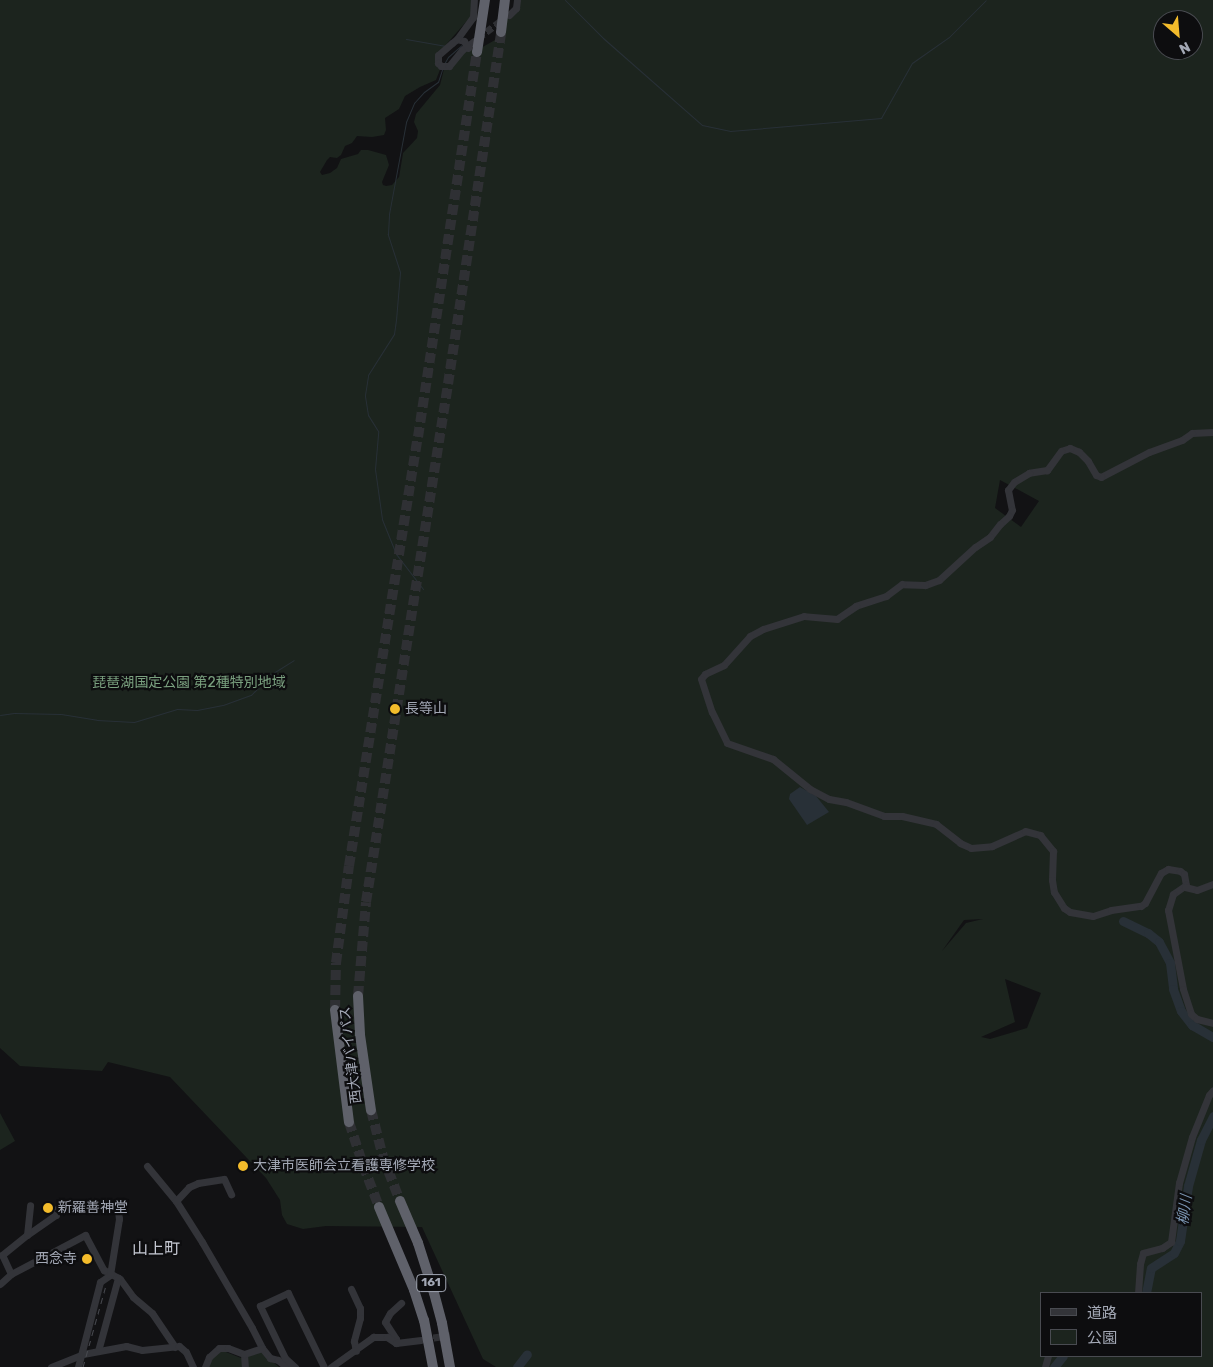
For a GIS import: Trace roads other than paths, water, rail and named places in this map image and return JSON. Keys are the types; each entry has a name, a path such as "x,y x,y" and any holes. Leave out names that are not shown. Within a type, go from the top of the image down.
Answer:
{"highway":[{"path":"472,50 485,0"},
{"path":"501,32 505,0"},
{"name":"西大津バイパス","path":"358,996 364,1075 371,1110"},
{"name":"西大津バイパス","path":"335,1010 350,1122"},
{"name":"161","path":"400,1201 418,1244 434,1293 450,1367"},
{"name":"161","path":"379,1207 414,1290 424,1320 434,1367"}],"street":[{"path":"474,0 473,17 460,40 438,55 437,60 441,66 449,66 457,54 474,42"},
{"path":"509,15 516,8 517,0"},
{"path":"460,40 472,50"},
{"path":"1185,887 1187,883 1182,873 1168,869 1157,876 1143,905 1111,910 1093,916 1070,912 1060,903 1052,888 1053,851 1040,836 1025,831 992,846 970,848 960,843 936,824 902,816 884,816 846,802 829,800 810,789 773,759 727,743 712,712 701,680 705,674 724,665 750,636 763,629 804,616 837,619 856,606 886,596 902,584 925,585 939,580 975,547 990,538 1000,524 1009,516 1012,510 1008,490 1014,482 1029,473 1046,470 1061,450 1070,448 1079,452 1088,461 1093,473 1101,477 1149,452 1182,440 1192,433 1213,432"},
{"path":"1213,884 1198,890 1185,887 1173,894 1170,900 1169,923 1189,1010 1194,1017 1213,1023"},
{"path":"1138,1292 1140,1264 1143,1253 1169,1244 1172,1239 1176,1200 1192,1137 1213,1090"},
{"path":"148,1166 176,1201 229,1288 262,1348 270,1358 280,1357 295,1367"},
{"path":"176,1201 189,1186 224,1179 231,1194"},
{"path":"27,1235 30,1205"},
{"path":"11,1274 2,1255 56,1215 57,1209"},
{"path":"78,1367 83,1354 100,1282 110,1275 119,1218 118,1211"},
{"path":"0,1284 11,1274 85,1235 104,1270 118,1278 134,1297 152,1313 175,1347"},
{"path":"98,1351 118,1278"},
{"path":"351,1289 360,1308 360,1318 354,1341 356,1350"},
{"path":"286,1367 280,1357 260,1306 288,1293 324,1367"},
{"path":"396,1343 396,1339 385,1322 390,1313 401,1303"},
{"path":"331,1367 373,1337 379,1336 396,1343 421,1340"},
{"path":"51,1367 83,1354 126,1346 142,1350 175,1347 186,1352 193,1367"},
{"path":"205,1367 209,1356 219,1348 228,1348 244,1354 262,1348"},
{"path":"244,1354 245,1367"}],"waterway":[{"path":"565,0 603,38 702,125 730,131 881,118 912,63 949,37 986,0"},
{"path":"406,39 444,46"},
{"path":"444,64 448,57 462,45"},
{"path":"423,589 396,554 382,519 375,469 378,431 368,415 365,395 368,375 394,334 400,272 388,234 389,214 406,122 414,103 424,92 438,82 442,70"},
{"path":"0,715 14,713 61,714 97,720 134,722 177,709 197,710 223,705 251,695 270,675 294,660"},
{"name":"柳川","path":"1123,921 1148,933 1159,942 1170,963 1173,989 1181,1011 1192,1025 1213,1037"},
{"name":"柳川","path":"1146,1292 1151,1268 1174,1253 1180,1241 1188,1186 1201,1140 1213,1116"},
{"path":"517,1367 527,1354"},
{"name":"柳川","path":"1054,1367 1062,1357"}],"tunnel":[{"path":"478,38 503,19"},
{"path":"358,996 366,902 448,384 501,32"},
{"path":"335,1010 336,963 349,866 418,437 477,52"},
{"path":"371,1110 383,1157 400,1201"},
{"path":"349,1122 379,1207"},
{"path":"423,1339 450,1335"}],"railway":[{"path":"83,1367 106,1285"}],"place":[{"name":"長等山","path":"395,709"},
{"name":"大津市医師会立看護専修学校","path":"243,1166"},
{"name":"新羅善神堂","path":"48,1208"},
{"name":"西念寺","path":"87,1259"}],"district":[{"name":"山上町","path":"156,1249"}],"park label":[{"name":"琵琶湖国定公園 第2種特別地域","path":"189,683"}]}
